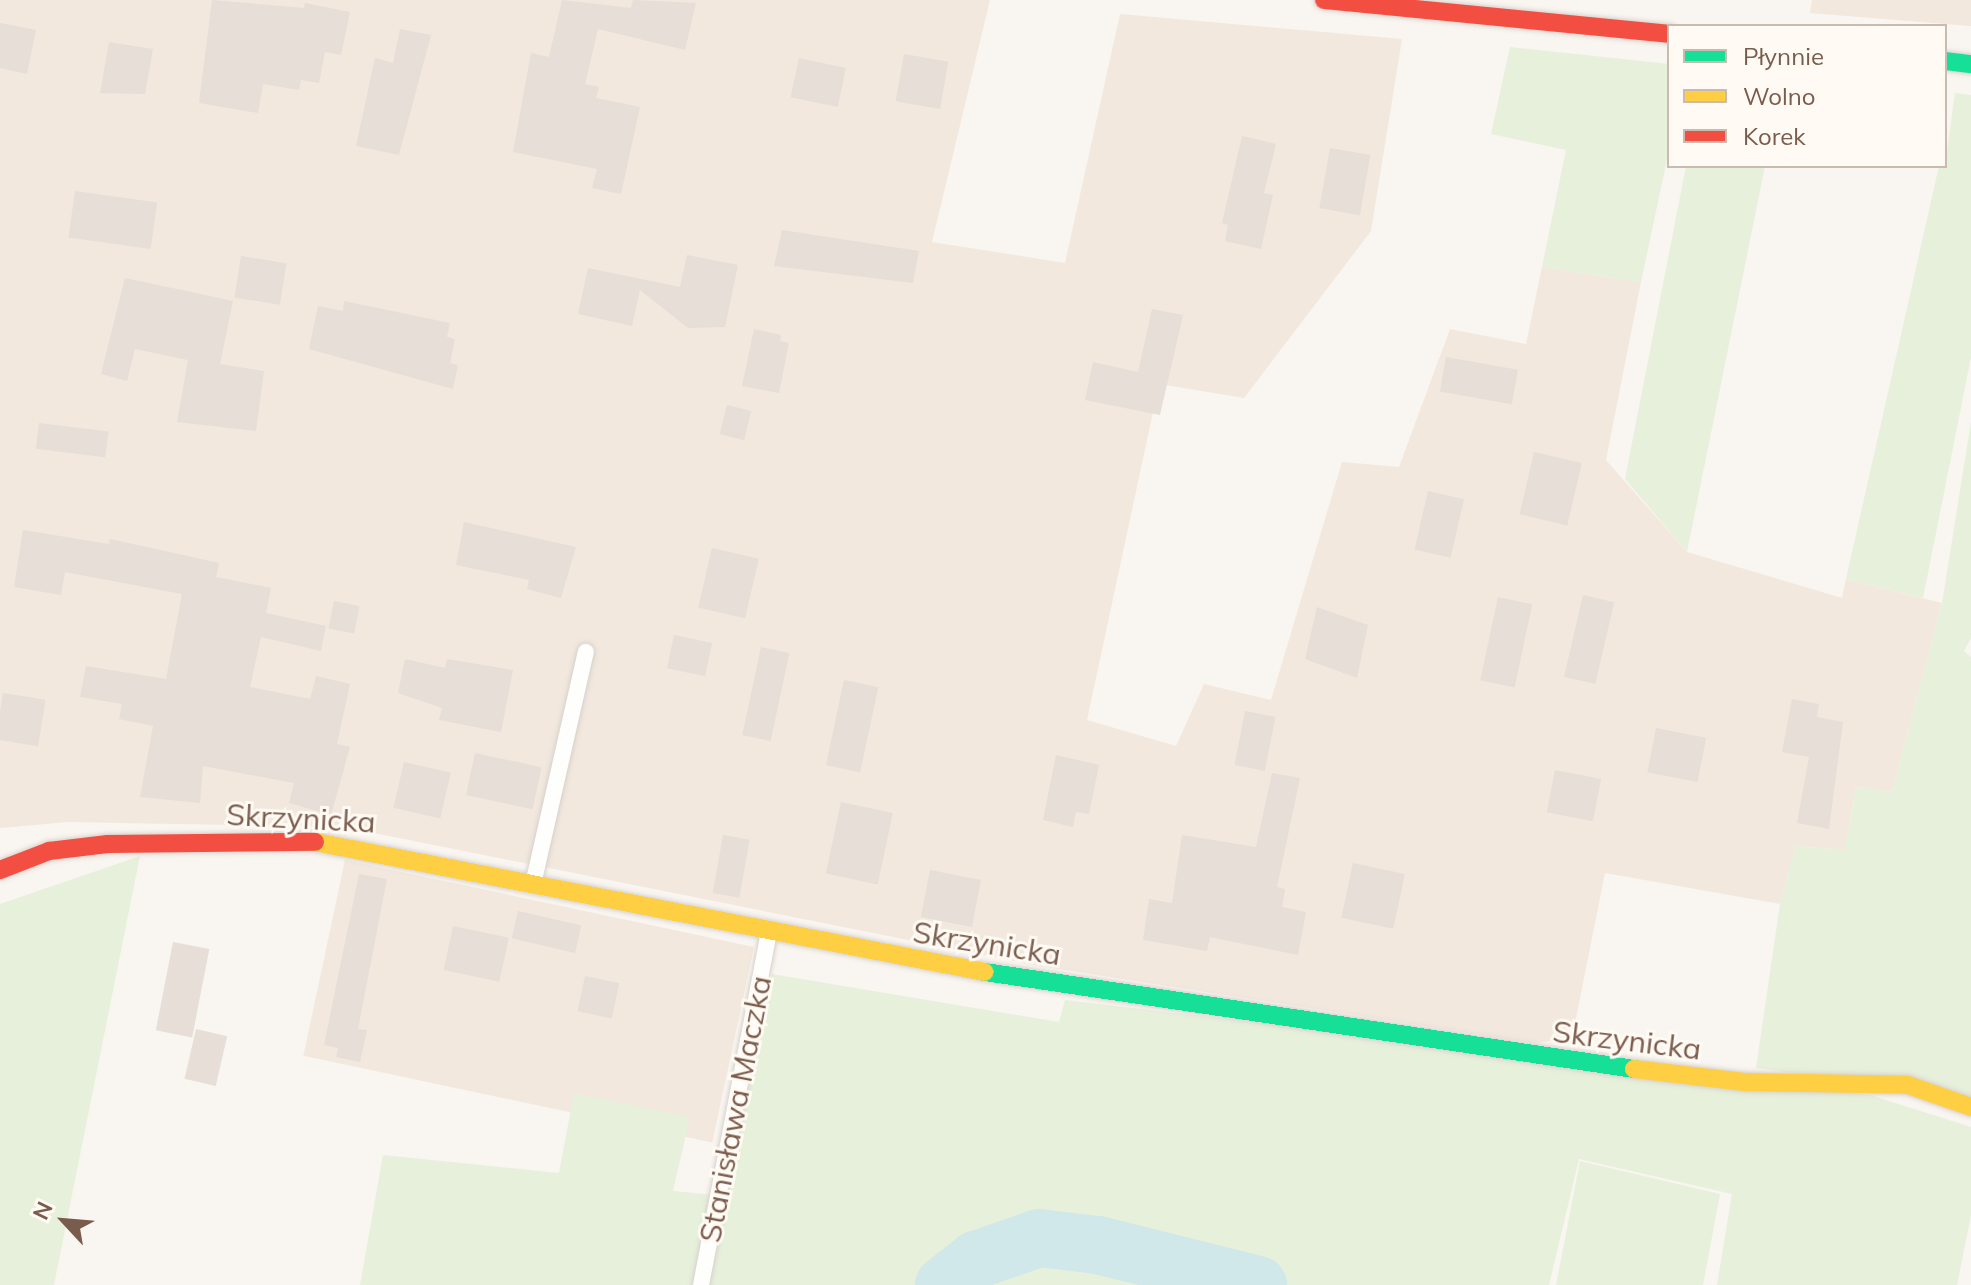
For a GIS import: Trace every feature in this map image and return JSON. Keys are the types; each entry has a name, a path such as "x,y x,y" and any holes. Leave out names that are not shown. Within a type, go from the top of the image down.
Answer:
{"street":[{"path":"1324,0 1667,34"},
{"path":"1947,61 1971,64"},
{"name":"Skrzynicka","path":"0,870 49,851 108,844 329,842 534,880 769,933 961,969 1531,1057 1744,1082 1908,1085 1971,1107"}],"lane":[{"path":"534,880 586,652"},
{"name":"Stanisława Maczka","path":"701,1285 769,933"}],"shaded area":[{"path":"0,0 990,0 932,242 1065,263 1120,14 1402,39 1371,231 1244,398 1159,384 1087,720 1176,746 1204,684 1271,700 1342,462 1399,467 1450,329 1526,344 1542,267 1641,282 1606,460 1687,552 1842,598 1846,579 1942,603 1892,792 1856,787 1845,850 1796,846 1780,904 1605,873 1572,1038 1535,1043 1033,965 344,827 68,822 0,828"},
{"path":"1812,0 1971,0 1971,26 1947,24 1810,13"},
{"path":"345,860 754,947 712,1143 303,1056"}],"green space":[{"path":"1510,47 1667,64 1667,159 1641,282 1542,267 1566,150 1491,134"},
{"path":"1955,93 1971,95 1971,357 1923,598 1846,579 1939,168 1947,168"},
{"path":"1686,168 1765,168 1687,552 1625,479"},
{"path":"1971,422 1971,638 1964,651 1971,657 1971,1098 1756,1068 1780,904 1796,846 1845,850 1856,787 1892,792 1942,603"},
{"path":"140,856 54,1285 0,1285 0,904"},
{"path":"772,974 1059,1022 1065,1000 1870,1095 1971,1127 1971,1215 1957,1285 1717,1285 1732,1194 1579,1159 1549,1285 360,1285 383,1155 559,1173 574,1093 690,1117 673,1191 725,1196"},
{"path":"1580,1161 1720,1194 1703,1285 1556,1285"}],"building":[{"path":"212,0 304,8 305,3 350,12 341,55 325,52 319,83 301,80 299,90 263,84 258,113 199,103"},
{"path":"562,0 631,8 633,0 696,3 685,50 598,29 585,84 599,87 596,98 640,107 621,194 592,188 597,169 513,152 531,53 549,57"},
{"path":"0,23 36,30 27,74 0,68"},
{"path":"400,29 431,35 399,155 356,146 375,58 393,63"},
{"path":"109,42 153,49 145,94 100,93"},
{"path":"904,54 948,62 940,109 896,101"},
{"path":"799,58 846,68 838,107 791,97"},
{"path":"1242,136 1276,144 1264,193 1273,195 1261,249 1225,241 1228,225 1222,223"},
{"path":"1330,148 1370,155 1360,215 1319,208"},
{"path":"75,191 157,203 151,249 68,238"},
{"path":"782,230 919,251 913,283 774,266"},
{"path":"687,255 738,265 725,327 688,328 640,290 632,326 578,314 588,268 680,287"},
{"path":"241,256 286,263 280,305 234,297"},
{"path":"125,278 233,301 220,364 264,371 256,431 177,422 188,360 135,349 127,381 101,374"},
{"path":"344,301 450,323 447,337 455,339 450,363 458,365 453,389 309,349 318,306 343,311"},
{"path":"1152,309 1183,315 1160,415 1085,400 1093,362 1138,372"},
{"path":"754,329 781,335 780,341 789,343 779,393 742,386"},
{"path":"1446,357 1518,370 1512,404 1440,391"},
{"path":"727,405 751,411 744,440 720,434"},
{"path":"39,423 108,432 105,457 36,449"},
{"path":"1534,452 1582,463 1567,525 1520,514"},
{"path":"1428,491 1464,499 1451,558 1415,549"},
{"path":"464,522 576,547 561,598 527,589 529,580 456,565"},
{"path":"23,530 109,544 110,539 219,563 216,577 271,588 266,613 326,626 321,651 261,637 250,687 310,699 316,676 350,684 337,744 350,747 331,815 289,803 294,783 203,766 200,803 140,797 153,726 119,719 122,704 80,697 86,666 166,679 182,594 65,572 61,595 14,587"},
{"path":"712,548 759,559 745,618 698,607"},
{"path":"1583,595 1614,602 1595,684 1564,677"},
{"path":"1498,597 1532,604 1515,687 1480,680"},
{"path":"334,601 360,606 354,633 329,628"},
{"path":"1317,607 1368,625 1357,678 1305,659"},
{"path":"674,635 712,643 705,676 667,668"},
{"path":"761,647 789,653 771,741 742,735"},
{"path":"405,659 445,668 447,659 513,670 501,732 439,720 442,708 398,693"},
{"path":"844,680 878,687 860,772 826,765"},
{"path":"3,693 45,700 38,746 0,740"},
{"path":"1792,699 1819,704 1817,717 1843,722 1829,829 1797,823 1809,757 1782,752"},
{"path":"1245,711 1275,717 1265,771 1235,765"},
{"path":"1656,728 1706,738 1697,782 1647,772"},
{"path":"475,753 542,767 533,809 466,795"},
{"path":"1056,755 1099,765 1089,814 1076,812 1073,827 1043,820"},
{"path":"404,762 451,773 440,819 393,808"},
{"path":"1555,770 1601,779 1593,821 1547,812"},
{"path":"1272,773 1300,778 1277,887 1285,889 1282,907 1306,912 1298,955 1210,937 1207,951 1143,940 1149,899 1172,903 1182,835 1256,847"},
{"path":"841,802 893,813 878,884 826,873"},
{"path":"723,835 750,840 739,898 713,893"},
{"path":"1353,863 1405,874 1393,929 1341,918"},
{"path":"930,870 981,880 972,927 921,917"},
{"path":"359,874 387,879 358,1029 367,1030 360,1062 336,1057 338,1048 324,1045"},
{"path":"518,911 581,926 575,953 512,938"},
{"path":"453,926 509,938 499,982 444,970"},
{"path":"173,942 209,949 192,1037 156,1030"},
{"path":"585,976 619,983 612,1018 578,1011"},
{"path":"196,1029 227,1036 216,1086 185,1079"}],"waterway":[{"path":"944,1285 976,1260 1039,1238 1098,1245 1258,1285"}],"traffic: fast":[{"path":"1947,61 1971,64"},
{"path":"985,972 1634,1069"}],"traffic: slow":[{"path":"315,842 985,972"},
{"path":"1634,1069 1744,1082 1908,1085 1971,1107"}],"traffic: jam":[{"path":"1324,0 1667,34"},
{"path":"0,870 49,851 108,844 315,842"}]}
